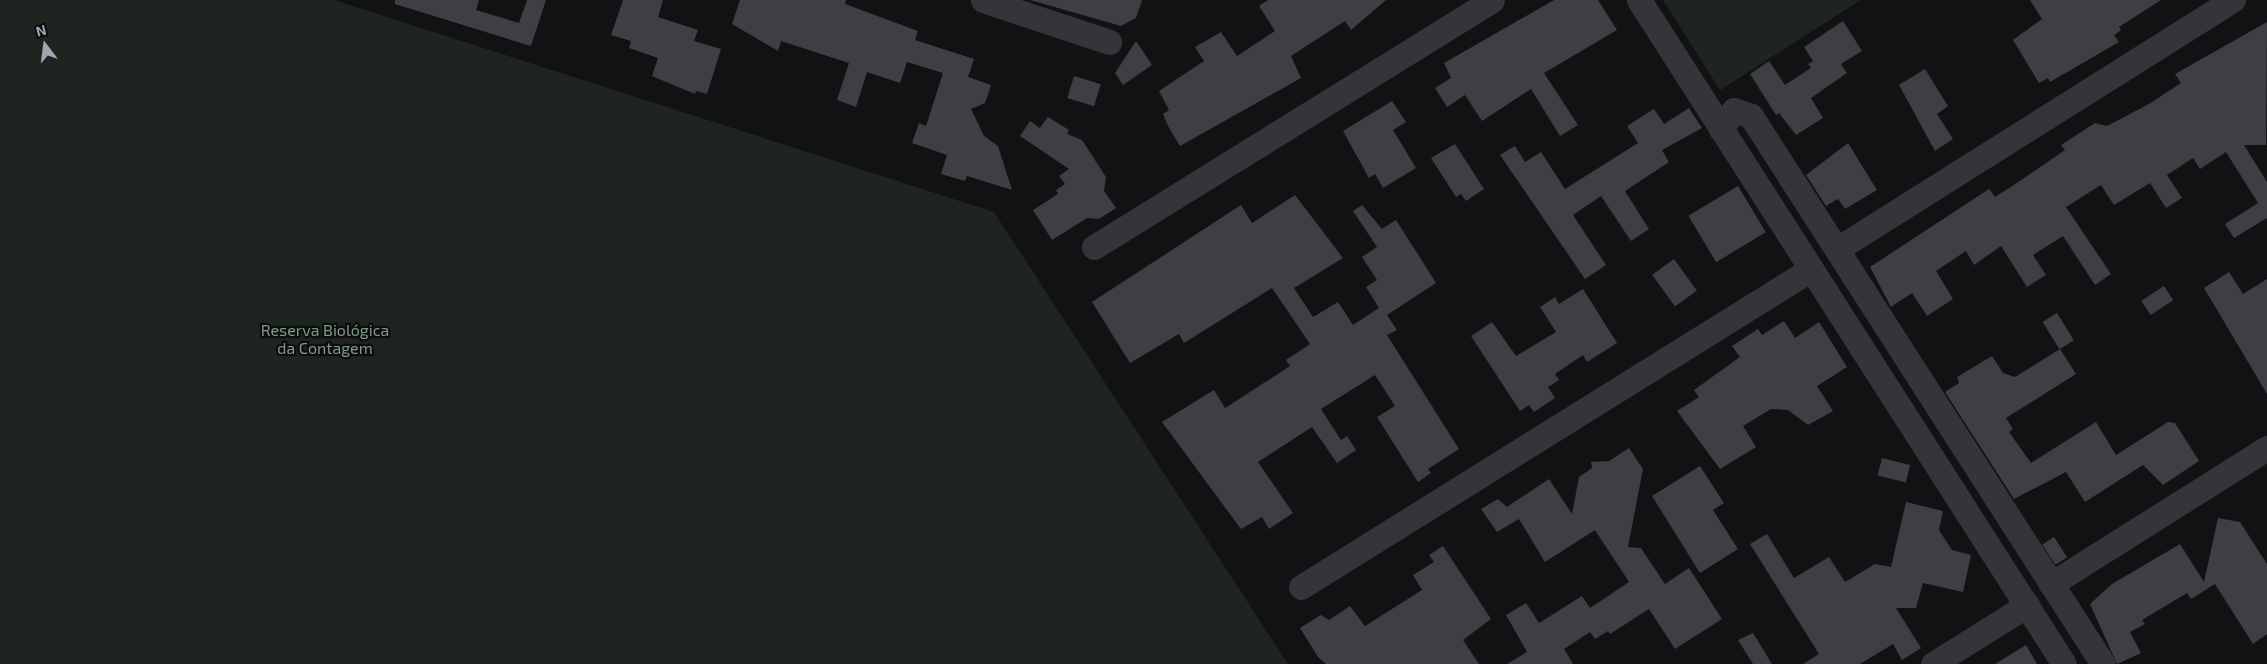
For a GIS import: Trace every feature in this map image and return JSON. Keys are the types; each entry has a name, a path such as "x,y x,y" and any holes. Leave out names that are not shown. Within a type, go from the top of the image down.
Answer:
{"street":[{"path":"983,0 1109,42"},
{"path":"1094,247 1492,0"},
{"path":"1639,0 1922,439 2064,664"},
{"path":"1837,249 2233,0"},
{"path":"1721,129 1734,110 1751,116 2103,664"},
{"path":"1301,587 1812,269"},
{"path":"1922,439 1947,422"},
{"path":"2051,584 2267,448"},
{"path":"1933,664 2027,604"}],"green space":[{"name":"Reserva Biológica da Contagem","path":"0,0 334,0 994,212 1288,664 0,664"},
{"path":"1663,0 1861,0 1720,90"}],"building":[{"path":"395,0 479,0 476,10 519,23 527,0 546,0 531,46 395,4"},
{"path":"623,0 663,0 658,17 698,30 694,41 721,49 707,94 696,91 695,94 652,76 658,58 629,48 631,41 611,35"},
{"path":"740,0 846,0 845,4 918,31 915,40 974,59 968,77 991,85 985,103 971,109 984,136 998,146 1012,190 967,176 965,181 941,174 947,155 912,143 919,123 926,126 943,73 907,62 900,83 867,72 856,107 837,100 849,63 781,41 778,51 732,24"},
{"path":"1030,0 1142,0 1136,18 1121,26"},
{"path":"1268,0 1386,0 1351,30 1345,21 1291,56 1301,78 1180,146 1163,114 1169,110 1159,91 1204,61 1195,47 1221,32 1237,56 1275,31 1259,6"},
{"path":"1554,0 1598,0 1617,30 1544,73 1578,125 1560,136 1531,89 1482,121 1465,95 1447,107 1435,88 1451,78 1444,63"},
{"path":"2030,0 2161,0 2119,27 2121,30 2114,35 2119,42 2050,82 2048,78 2039,83 2013,40 2042,19"},
{"path":"1843,21 1862,51 1841,64 1847,73 1811,98 1823,118 1796,135 1779,113 1776,115 1750,74 1769,61 1785,85 1811,68 1808,64 1813,61 1804,47"},
{"path":"2267,22 2266,145 2244,145 2267,182 2267,218 2234,238 2225,224 2258,203 2226,152 2200,169 2193,158 2167,175 2182,198 2166,208 2150,183 2114,205 2101,185 2066,207 2111,274 2095,285 2063,236 2033,255 2046,275 2027,287 2001,246 1974,265 1966,251 1936,271 1953,299 1927,316 1912,293 1891,307 1870,267 1989,189 1995,197 2020,181 2065,150 2061,145 2095,123 2107,126 2149,104 2181,83 2175,74"},
{"path":"1136,41 1152,65 1123,85 1115,73"},
{"path":"1925,69 1948,106 1937,114 1953,139 1935,151 1899,85"},
{"path":"1074,76 1101,84 1094,106 1067,98"},
{"path":"1392,101 1406,122 1393,130 1416,168 1383,188 1375,174 1369,178 1343,131"},
{"path":"1689,108 1702,128 1662,150 1669,162 1625,191 1649,229 1631,241 1601,196 1573,215 1606,265 1585,279 1500,155 1515,146 1525,162 1541,152 1565,189 1638,143 1627,126 1654,109 1664,124"},
{"path":"1048,117 1069,130 1067,134 1082,140 1106,177 1104,191 1116,208 1099,219 1087,218 1052,240 1033,210 1058,194 1056,190 1065,184 1059,176 1069,169 1020,136 1030,121 1040,128"},
{"path":"1848,143 1877,190 1845,209 1838,199 1826,206 1806,175"},
{"path":"1455,144 1484,189 1466,201 1461,194 1456,197 1431,158"},
{"path":"1738,186 1766,232 1716,262 1688,216"},
{"path":"1295,195 1343,258 1294,288 1313,317 1338,302 1353,325 1379,308 1366,287 1377,280 1362,257 1377,247 1353,211 1362,205 1382,229 1396,220 1436,283 1387,315 1397,330 1387,335 1459,449 1428,469 1431,473 1418,482 1377,417 1395,406 1375,375 1321,409 1341,440 1347,436 1356,450 1337,463 1312,427 1258,462 1293,513 1269,529 1262,517 1241,529 1162,422 1214,390 1225,408 1290,366 1286,360 1310,344 1272,288 1184,343 1179,334 1130,363 1092,302 1241,205 1252,223"},
{"path":"1674,259 1697,291 1675,306 1652,275"},
{"path":"2229,272 2243,294 2267,279 2267,394 2204,288"},
{"path":"2164,286 2173,300 2151,315 2141,301"},
{"path":"1583,289 1617,343 1587,362 1583,355 1555,374 1559,380 1548,387 1555,398 1534,412 1529,405 1520,411 1471,336 1492,322 1516,356 1556,332 1540,307 1555,297 1559,304"},
{"path":"2057,313 2074,340 2060,349 2043,322"},
{"path":"1784,321 1795,338 1819,322 1847,367 1817,386 1833,411 1808,425 1788,410 1771,409 1743,426 1756,447 1720,469 1677,411 1699,397 1694,390 1740,357 1732,346 1758,329 1762,335"},
{"path":"2060,349 2076,374 2006,418 2013,429 2009,432 2031,463 2096,422 2116,455 2168,422 2175,423 2199,461 2163,485 2143,465 2085,502 2066,472 2014,499 1945,392 1959,383 1957,377 1992,356 2003,373 2015,377"},
{"path":"1629,448 1643,469 1628,547 1641,548 1665,584 1689,568 1722,619 1675,649 1649,609 1610,634 1608,631 1595,639 1590,632 1564,649 1573,664 1507,664 1527,652 1506,615 1526,603 1539,623 1582,596 1590,608 1629,582 1595,530 1545,562 1519,519 1497,532 1481,509 1498,499 1507,507 1549,479 1572,514 1579,477 1592,468 1591,462 1609,461"},
{"path":"1882,458 1910,465 1906,482 1878,475"},
{"path":"1700,466 1724,503 1713,510 1738,549 1700,573 1652,496"},
{"path":"1906,502 1943,511 1939,530 1952,550 1971,555 1963,592 1923,583 1916,608 1896,608 1921,648 1902,660 1893,644 1860,664 1803,664 1819,654 1750,544 1767,534 1794,578 1829,557 1845,582 1875,564 1891,567"},
{"path":"2218,518 2240,522 2267,564 2267,634 2253,644 2215,584 2191,599 2187,593 2142,620 2145,624 2130,632 2141,653 2117,664 2090,604 2112,584 2180,544 2204,582"},
{"path":"2054,537 2067,557 2055,565 2042,545"},
{"path":"1443,546 1491,619 1463,640 1479,664 1326,664 1318,657 1300,628 1321,615 1329,620 1350,606 1365,626 1422,590 1413,575 1434,562 1429,555"},
{"path":"1753,633 1772,664 1753,664 1738,640"},
{"path":"2026,645 2037,664 1995,664"}]}
